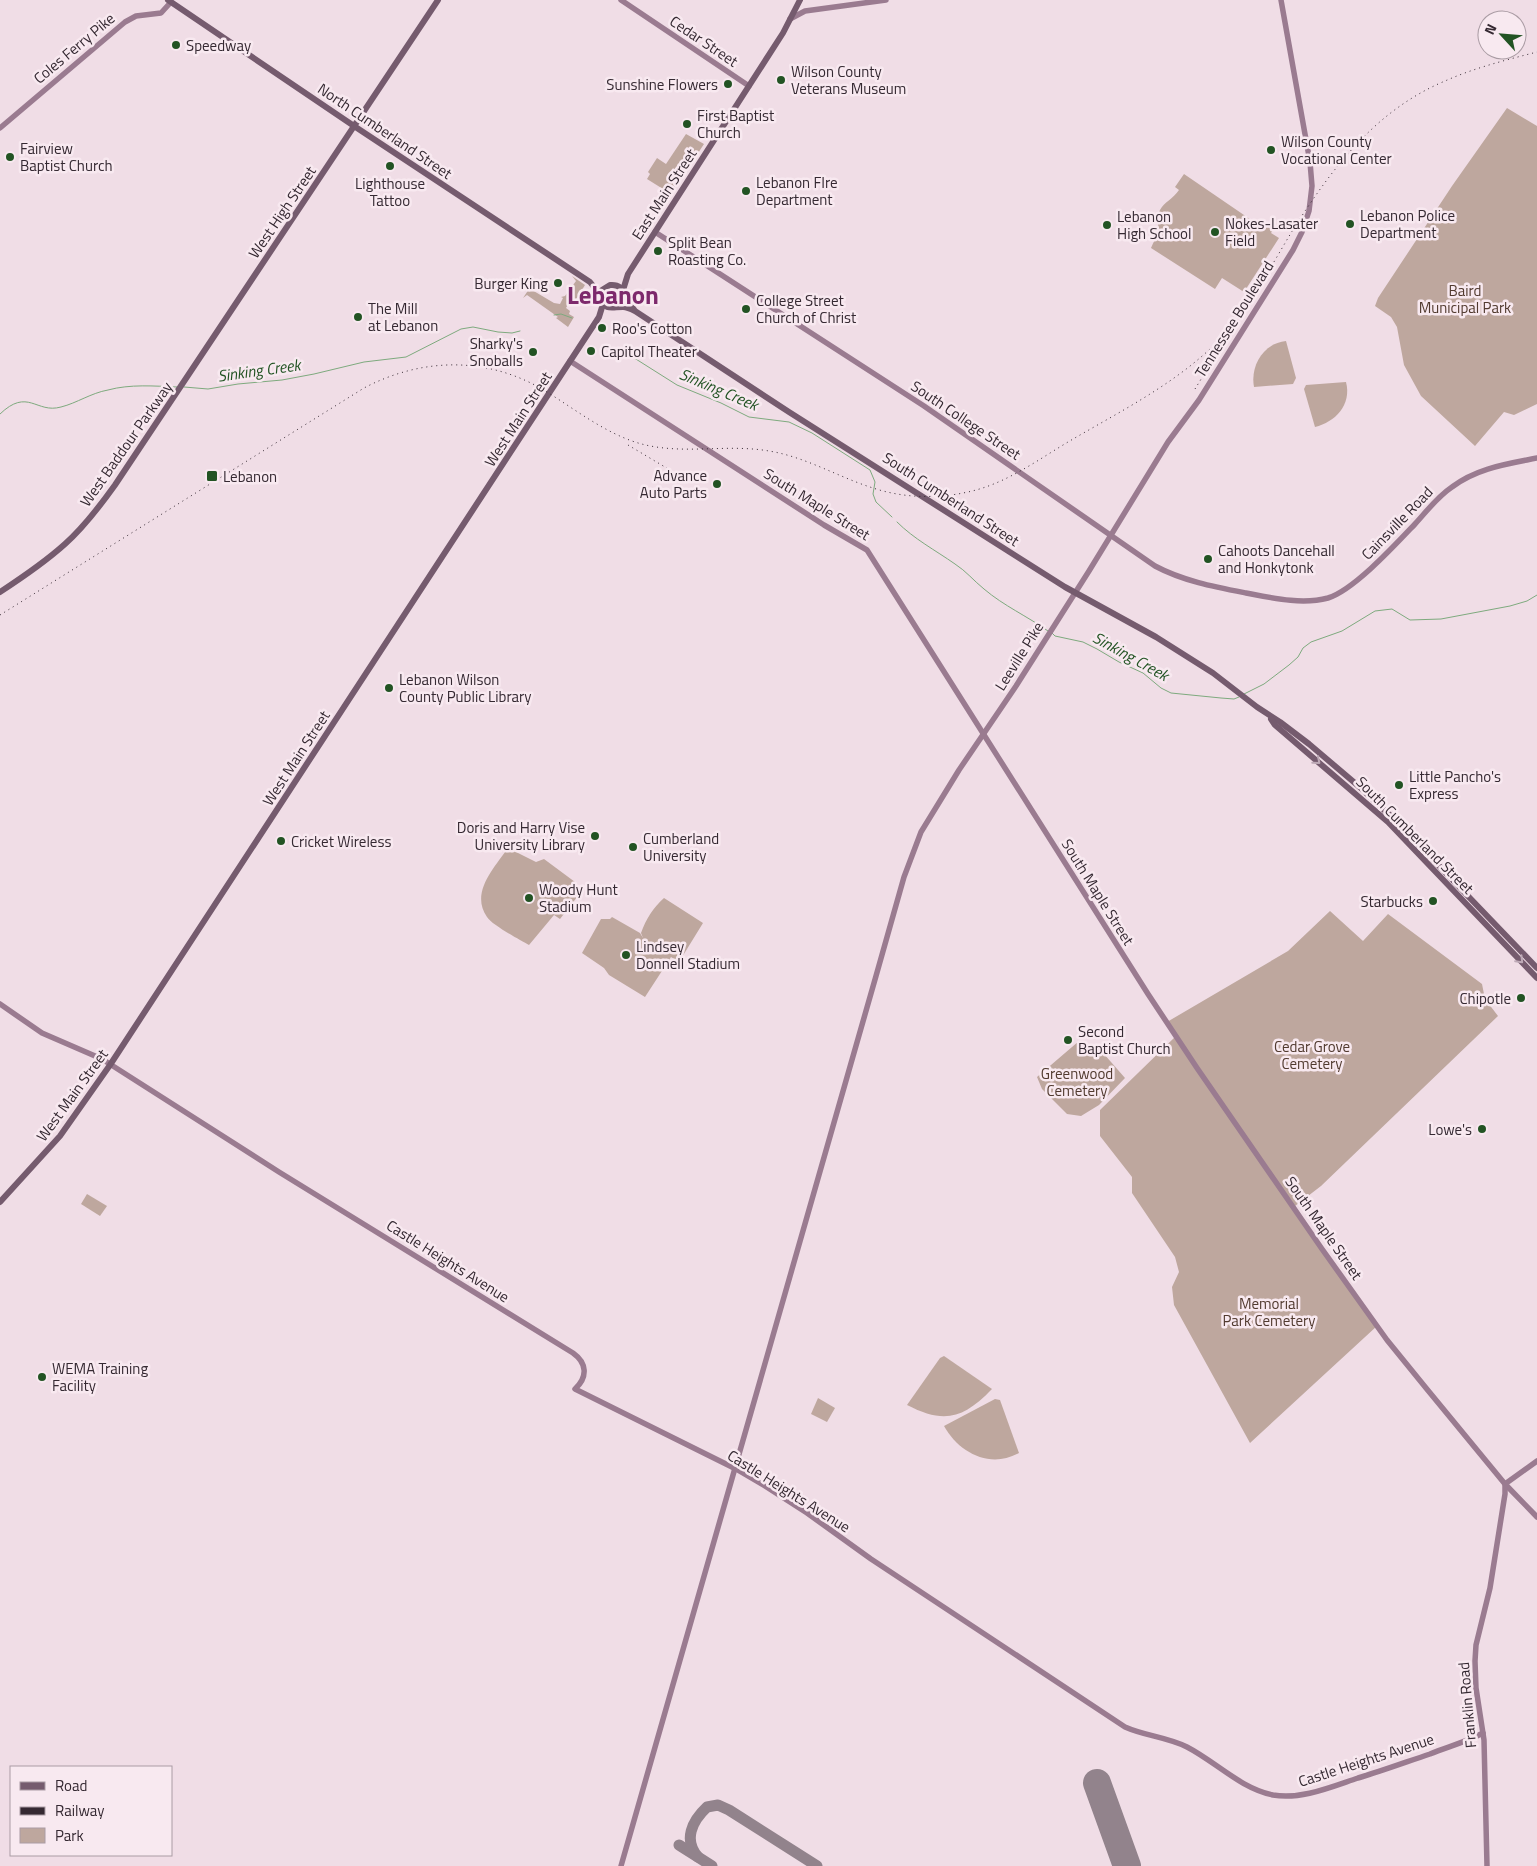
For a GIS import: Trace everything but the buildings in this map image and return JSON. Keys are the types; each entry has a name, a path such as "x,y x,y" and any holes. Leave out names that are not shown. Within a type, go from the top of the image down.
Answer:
{"main road":[{"name":"West High Street","path":"230,312 438,0"},
{"name":"East Main Street","path":"624,293 628,274 748,86 800,0"},
{"name":"North Cumberland Street","path":"170,1 354,126 590,282 600,296"},
{"name":"East Main Street","path":"610,285 628,274"},
{"name":"North Cumberland Street","path":"590,282 610,285"},
{"path":"624,293 623,302 615,308 603,304 600,296 602,290 610,285 618,285 624,293 635,311"},
{"name":"West Main Street","path":"0,1202 60,1136 110,1065 570,362 599,317 603,304"},
{"name":"South Cumberland Street","path":"615,308 624,307 635,311 789,412 1075,592 1188,656 1223,680 1268,716 1280,722 1309,744 1396,820 1537,968"},
{"name":"West Main Street","path":"599,317 615,308"},
{"name":"West Baddour Parkway","path":"0,592 47,560 83,525 115,485 230,312"},
{"name":"South Cumberland Street","path":"1268,716 1388,822 1537,978"}],"street":[{"name":"Cedar Street","path":"621,0 748,86"},
{"path":"790,19 805,11 886,0"},
{"name":"Tennessee Boulevard","path":"1075,592 1168,442 1199,400 1221,362 1293,250 1308,218 1312,186 1310,162 1281,0"},
{"name":"Coles Ferry Pike","path":"0,128 125,22 136,16 161,13 170,1"},
{"name":"South College Street","path":"655,232 924,406 1156,566 1171,574 1205,585 1276,598"},
{"name":"South Maple Street","path":"570,362 824,525 867,550 1162,1015 1329,1259 1394,1347 1505,1484 1537,1517"},
{"name":"Cainsville Road","path":"1276,598 1316,600 1334,596 1371,568 1438,498 1452,486 1494,466 1537,458"},
{"name":"Leeville Pike","path":"621,1866 908,867 921,832 1075,592"},
{"path":"0,1004 42,1033 91,1053 110,1065"},
{"name":"Castle Heights Avenue","path":"110,1065 279,1172 573,1353 582,1360 584,1368 582,1379 575,1389 736,1469 807,1513 871,1559 1111,1719 1140,1733 1174,1742 1188,1748 1259,1791 1281,1796 1313,1792 1401,1764 1483,1733"},
{"path":"1505,1484 1537,1460"},
{"name":"Franklin Road","path":"1487,1866 1483,1733 1476,1688 1475,1661 1476,1645 1491,1582 1506,1494 1505,1484"}],"green space":[{"name":"Baird Municipal Park","path":"1507,108 1537,126 1537,404 1514,415 1504,412 1475,446 1421,396 1404,365 1397,327 1391,317 1375,306 1378,298 1452,186"},
{"path":"686,134 704,144 671,194 647,179 650,174 648,172 657,158 666,164"},
{"name":"Nokes-Lasater Field","path":"1184,174 1263,228 1266,225 1273,230 1271,233 1279,238 1244,292 1222,278 1215,289 1151,248 1158,233 1159,213 1162,207 1179,190 1175,187"},
{"path":"572,276 585,285 575,301 571,299 566,308 570,311 569,314 574,317 568,327 556,318 558,317 527,295 523,298 531,286 533,286 532,290 554,303 560,304 563,298 561,297 565,296 576,281"},
{"path":"1286,341 1296,378 1293,384 1254,387 1254,371 1260,356 1271,346"},
{"path":"1346,382 1346,398 1340,411 1329,421 1315,427 1304,389 1306,385"},
{"name":"Woody Hunt Stadium","path":"508,848 536,862 544,859 575,882 575,888 581,892 560,919 554,915 529,945 494,924 482,908 482,890 491,872"},
{"name":"Lindsey Donnell Stadium","path":"664,898 703,923 679,962 671,957 645,997 609,975 604,968 582,953 601,919 610,919 612,917 640,933 643,938 641,933 648,918"},
{"path":"1330,911 1363,941 1388,914 1482,984 1485,999 1498,1016 1321,1186 1295,1206 1377,1326 1250,1443 1174,1305 1172,1287 1179,1272 1175,1257 1132,1193 1132,1177 1100,1136 1100,1110 1176,1036 1167,1022 1288,951"},
{"name":"Greenwood Cemetery","path":"1079,1041 1089,1054 1097,1046 1125,1078 1099,1105 1081,1116 1067,1114 1042,1089 1037,1077"},
{"path":"87,1194 107,1206 100,1216 81,1204"},
{"path":"944,1356 992,1389 972,1407 952,1415 932,1415 907,1405 940,1358"},
{"path":"818,1398 835,1408 827,1422 811,1414"},
{"path":"995,1399 1000,1400 1019,1453 1008,1458 986,1459 976,1456 958,1444 944,1426"}],"waterway":[{"name":"Sinking Creek","path":"554,315 561,314 572,318"},
{"name":"Sinking Creek","path":"184,387 208,389 282,380 364,362 406,357 461,329 473,327 498,332 512,333 520,331"},
{"name":"Sinking Creek","path":"620,349 677,385 749,417 789,422 812,433 870,470 875,482 873,494 876,502 892,517"},
{"name":"Sinking Creek","path":"0,414 18,402 52,408 61,407 96,393 116,388 142,386 177,387"},
{"name":"Sinking Creek","path":"897,522 959,567 992,595 1048,631"},
{"name":"Sinking Creek","path":"1244,694 1264,684 1289,665 1298,657 1303,648 1311,642 1342,631 1375,611 1392,609 1410,620 1441,619 1510,606 1527,601 1537,595"},
{"name":"Sinking Creek","path":"1052,633 1055,636 1083,642 1097,649 1143,673 1161,688 1171,693 1234,699 1239,697"}],"taxiway":[{"path":"698,1857 693,1851 691,1844 691,1831 697,1818 707,1807 718,1805 729,1810 817,1866"},
{"path":"679,1845 712,1866"}],"runway":[{"path":"1097,1783 1127,1866"}],"railway":[{"path":"0,615 364,388 386,378 430,366 476,366 520,378 542,389 608,430 632,441 649,446 683,449 735,448 769,451 809,462 873,488 911,496 951,495 988,486 1023,469 1133,405 1175,377 1214,345 1231,327 1248,304 1324,183 1358,142 1377,124 1420,93 1456,76 1537,52"},
{"path":"1195,389 1225,340"},
{"path":"628,445 670,470"}],"place":[{"name":"Speedway","path":"176,45"},
{"name":"Wilson County Veterans Museum","path":"781,80"},
{"name":"Sunshine Flowers","path":"728,84"},
{"name":"First Baptist Church","path":"687,124"},
{"name":"Wilson County Vocational Center","path":"1271,150"},
{"name":"Fairview Baptist Church","path":"10,157"},
{"name":"Lighthouse Tattoo","path":"390,166"},
{"name":"Lebanon FIre Department","path":"746,191"},
{"name":"Lebanon Police Department","path":"1350,224"},
{"name":"Lebanon High School","path":"1107,225"},
{"name":"Nokes-Lasater Field","path":"1215,232"},
{"name":"Split Bean Roasting Co.","path":"658,251"},
{"name":"Burger King","path":"558,283"},
{"name":"College Street Church of Christ","path":"746,309"},
{"name":"The Mill at Lebanon","path":"358,317"},
{"name":"Roo's Cotton","path":"602,328"},
{"name":"Capitol Theater","path":"591,351"},
{"name":"Sharky's Snoballs","path":"533,352"},
{"name":"Lebanon","path":"212,476"},
{"name":"Advance Auto Parts","path":"717,484"},
{"name":"Cahoots Dancehall and Honkytonk","path":"1208,559"},
{"name":"Lebanon Wilson County Public Library","path":"389,688"},
{"name":"Little Pancho's Express","path":"1399,785"},
{"name":"Doris and Harry Vise University Library","path":"595,836"},
{"name":"Cricket Wireless","path":"281,841"},
{"name":"Cumberland University","path":"633,847"},
{"name":"Woody Hunt Stadium","path":"529,898"},
{"name":"Starbucks","path":"1433,901"},
{"name":"Lindsey Donnell Stadium","path":"626,955"},
{"name":"Chipotle","path":"1521,998"},
{"name":"Second Baptist Church","path":"1068,1040"},
{"name":"Lowe's","path":"1482,1129"},
{"name":"WEMA Training Facility","path":"42,1377"}],"district":[{"name":"Lebanon","path":"613,295"}],"park label":[{"name":"Cedar Grove Cemetery","path":"1312,1054"},
{"name":"Memorial Park Cemetery","path":"1269,1312"}]}
